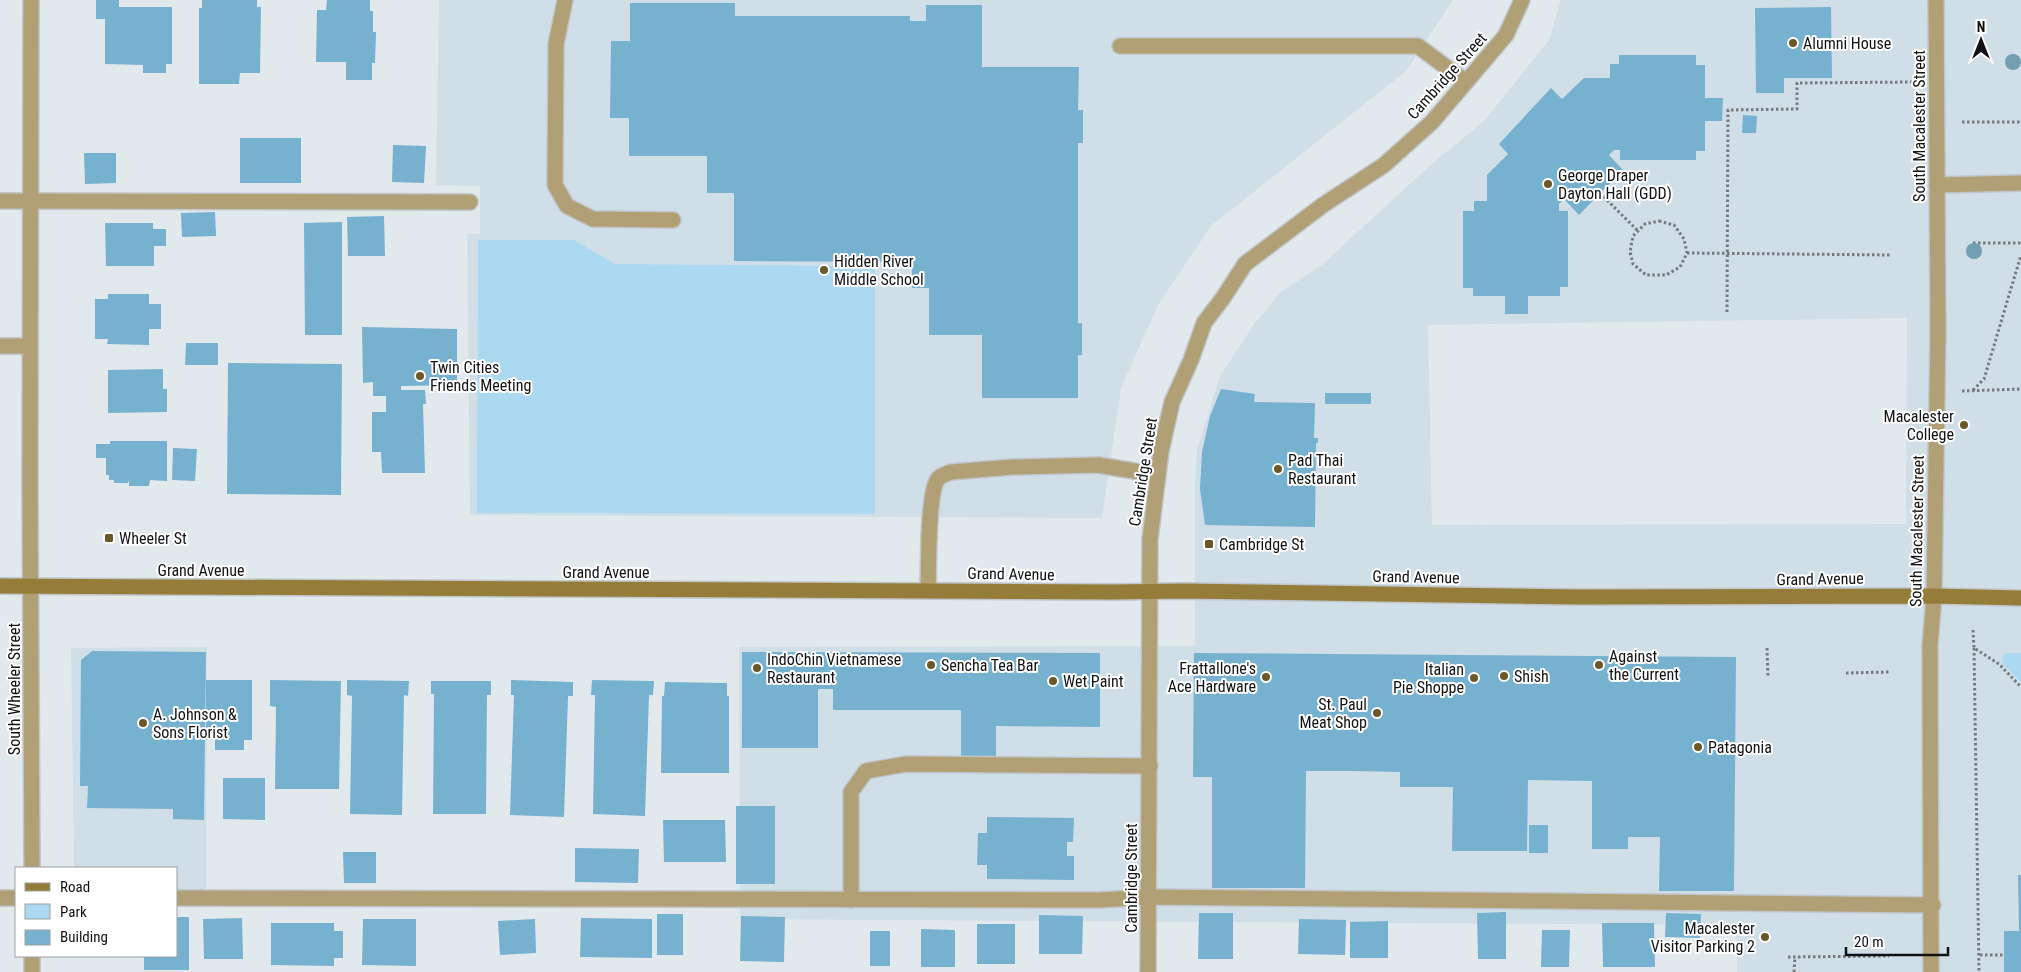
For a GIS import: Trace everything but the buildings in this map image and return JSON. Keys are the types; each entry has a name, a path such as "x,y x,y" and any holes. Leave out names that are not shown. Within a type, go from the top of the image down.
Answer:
{"main road":[{"name":"Grand Avenue","path":"0,586 928,590 1579,597 1934,596 2021,598"}],"street":[{"name":"South Wheeler Street","path":"31,0 32,867"},
{"path":"565,0 556,44 555,185 566,206 593,219 673,220"},
{"name":"Cambridge Street","path":"1148,972 1150,539 1161,451 1172,402 1191,360 1204,323 1245,264 1307,217 1384,165 1432,122 1506,35 1522,0"},
{"name":"South Macalester Street","path":"1931,972 1930,645 1934,596 1938,331 1936,0"},
{"path":"1120,46 1418,46 1466,82"},
{"path":"1937,185 2021,183"},
{"path":"0,201 470,202"},
{"path":"0,346 30,346"},
{"path":"928,590 932,496 937,480 942,475 952,472 1012,467 1098,466 1158,475"},
{"path":"851,900 851,792 866,771 906,764 1150,766"},
{"path":"0,898 15,898"},
{"path":"178,898 1100,900 1148,898 1932,906"},
{"path":"32,957 32,972"}],"path":[{"path":"1727,312 1728,110 1797,109 1797,83 1936,82"},
{"path":"1972,122 2021,122"},
{"path":"1600,193 1638,231"},
{"path":"1659,221 1674,225 1684,239 1687,253 1680,267 1666,275 1646,275 1634,264 1630,252 1633,236 1645,224 1659,221"},
{"path":"1973,243 2021,243"},
{"path":"1687,253 1891,255"},
{"path":"2021,255 1984,379 1973,390 2021,390"},
{"path":"1973,630 1979,972"},
{"path":"1767,648 1768,678"},
{"path":"1974,648 1999,664 2021,687"},
{"path":"1846,673 1889,672"},
{"path":"1980,955 2004,955"},
{"path":"1788,957 1889,956"},
{"path":"1794,972 1795,957"}],"shaded area":[{"name":"Hidden River Middle School","path":"439,0 1453,0 1406,71 1211,226 1158,305 1121,388 1102,518 470,515 467,234 480,234 480,186 436,185"},
{"path":"1561,0 2021,0 2021,972 1737,972 1736,925 740,919 739,647 1195,646 1195,480 1197,449 1220,376 1255,323 1281,292 1323,264 1426,169 1485,120 1549,40","holes":["1907,318 1906,524 1432,525 1428,325"]},
{"name":"A. Johnson & Sons Florist","path":"207,647 206,893 178,894 178,867 74,867 71,648"}],"green space":[{"path":"478,240 574,240 615,264 875,266 875,514 477,513"},
{"path":"2004,653 2021,653 2021,682 2002,663"}],"place":[{"name":"Alumni House","path":"1793,43"},
{"name":"George Draper Dayton Hall (GDD)","path":"1548,184"},
{"name":"Hidden River Middle School","path":"824,270"},
{"name":"Twin Cities Friends Meeting","path":"420,376"},
{"name":"Macalester College","path":"1964,425"},
{"name":"Pad Thai Restaurant","path":"1278,469"},
{"name":"Wheeler St","path":"109,538"},
{"name":"Cambridge St","path":"1209,544"},
{"name":"Sencha Tea Bar","path":"931,665"},
{"name":"Against the Current","path":"1599,665"},
{"name":"IndoChin Vietnamese Restaurant","path":"757,668"},
{"name":"Shish","path":"1504,676"},
{"name":"Frattallone's Ace Hardware","path":"1266,677"},
{"name":"Italian Pie Shoppe","path":"1474,678"},
{"name":"Wet Paint","path":"1053,681"},
{"name":"St. Paul Meat Shop","path":"1377,713"},
{"name":"A. Johnson & Sons Florist","path":"143,723"},
{"name":"Patagonia","path":"1698,747"},
{"name":"Macalester Visitor Parking 2","path":"1765,937"}]}
